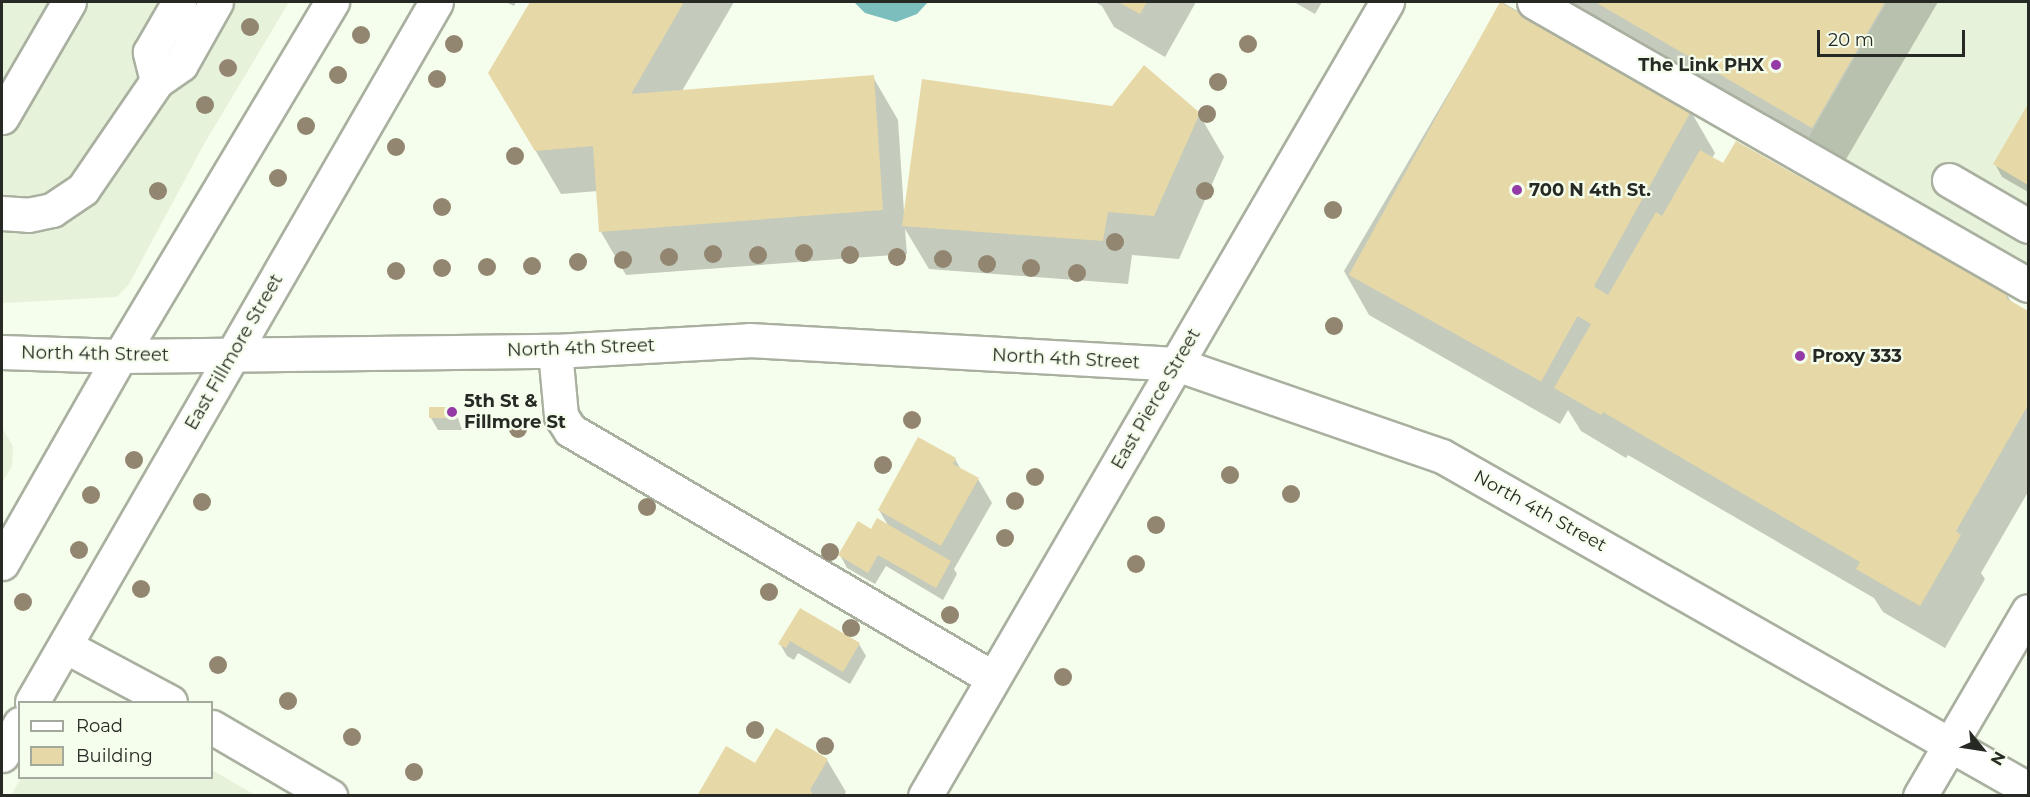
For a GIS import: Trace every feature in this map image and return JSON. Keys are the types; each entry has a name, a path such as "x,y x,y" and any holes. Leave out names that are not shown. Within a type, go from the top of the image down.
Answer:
{"street":[{"path":"2,117 69,2"},
{"path":"157,81 150,52 179,2"},
{"path":"2,213 28,214 52,210 83,189 157,81 181,64 216,2"},
{"path":"2,563 120,356 332,2"},
{"name":"East Fillmore Street","path":"33,701 436,2"},
{"name":"East Pierce Street","path":"925,795 1387,2"},
{"path":"1534,2 2028,285"},
{"path":"1949,180 2028,226"},
{"name":"North 4th Street","path":"2,352 120,356 555,351 749,340 1176,364 1442,456 1951,743 2028,789"},
{"path":"555,351 561,416 570,430 993,678"},
{"path":"1920,795 2028,611"},
{"path":"65,646 168,701"},
{"path":"2,755 18,727"},
{"path":"213,727 330,795"}],"shaded area":[{"path":"2,2 289,2 204,144 129,284 117,297 2,303"},
{"path":"1887,2 2028,2 2028,277 1803,147"},
{"path":"2,428 13,446 12,466 2,483"},
{"path":"213,771 255,795 11,795 20,779 213,779"}],"water":[{"path":"854,2 928,2 917,14 896,22 865,13"}],"building":[{"path":"530,2 684,2 631,94 874,75 883,210 599,232 593,146 535,151 488,73"},
{"path":"1118,2 1147,2 1140,14"},
{"name":"700 N 4th St.","path":"1500,2 1692,109 1541,382 1349,275"},
{"name":"The Link PHX","path":"1595,2 1885,2 1812,128"},
{"path":"1144,65 1200,113 1154,216 1108,212 1103,241 902,226 922,79 1112,106"},
{"path":"2028,104 2028,185 1993,164"},
{"name":"Proxy 333","path":"1736,141 2008,294 2006,298 2028,311 2028,405 1956,531 1961,535 1920,606 1856,569 1860,562 1603,412 1601,415 1554,388 1591,324 1576,315 1593,286 1608,295 1656,212 1662,216 1700,150 1723,163"},
{"path":"429,407 456,407 456,418 429,418"},
{"path":"918,437 956,458 953,464 979,478 941,546 878,510"},
{"path":"877,518 951,561 936,588 878,555 868,573 838,555 858,521 871,529"},
{"path":"800,608 860,643 843,672 790,641 786,648 778,644"},
{"path":"776,728 828,759 810,790 814,796 697,796 726,746 755,763"}],"place":[{"name":"The Link PHX","path":"1776,65"},
{"name":"700 N 4th St.","path":"1517,190"},
{"name":"Proxy 333","path":"1800,356"},
{"name":"5th St & Fillmore St","path":"452,412"}]}
